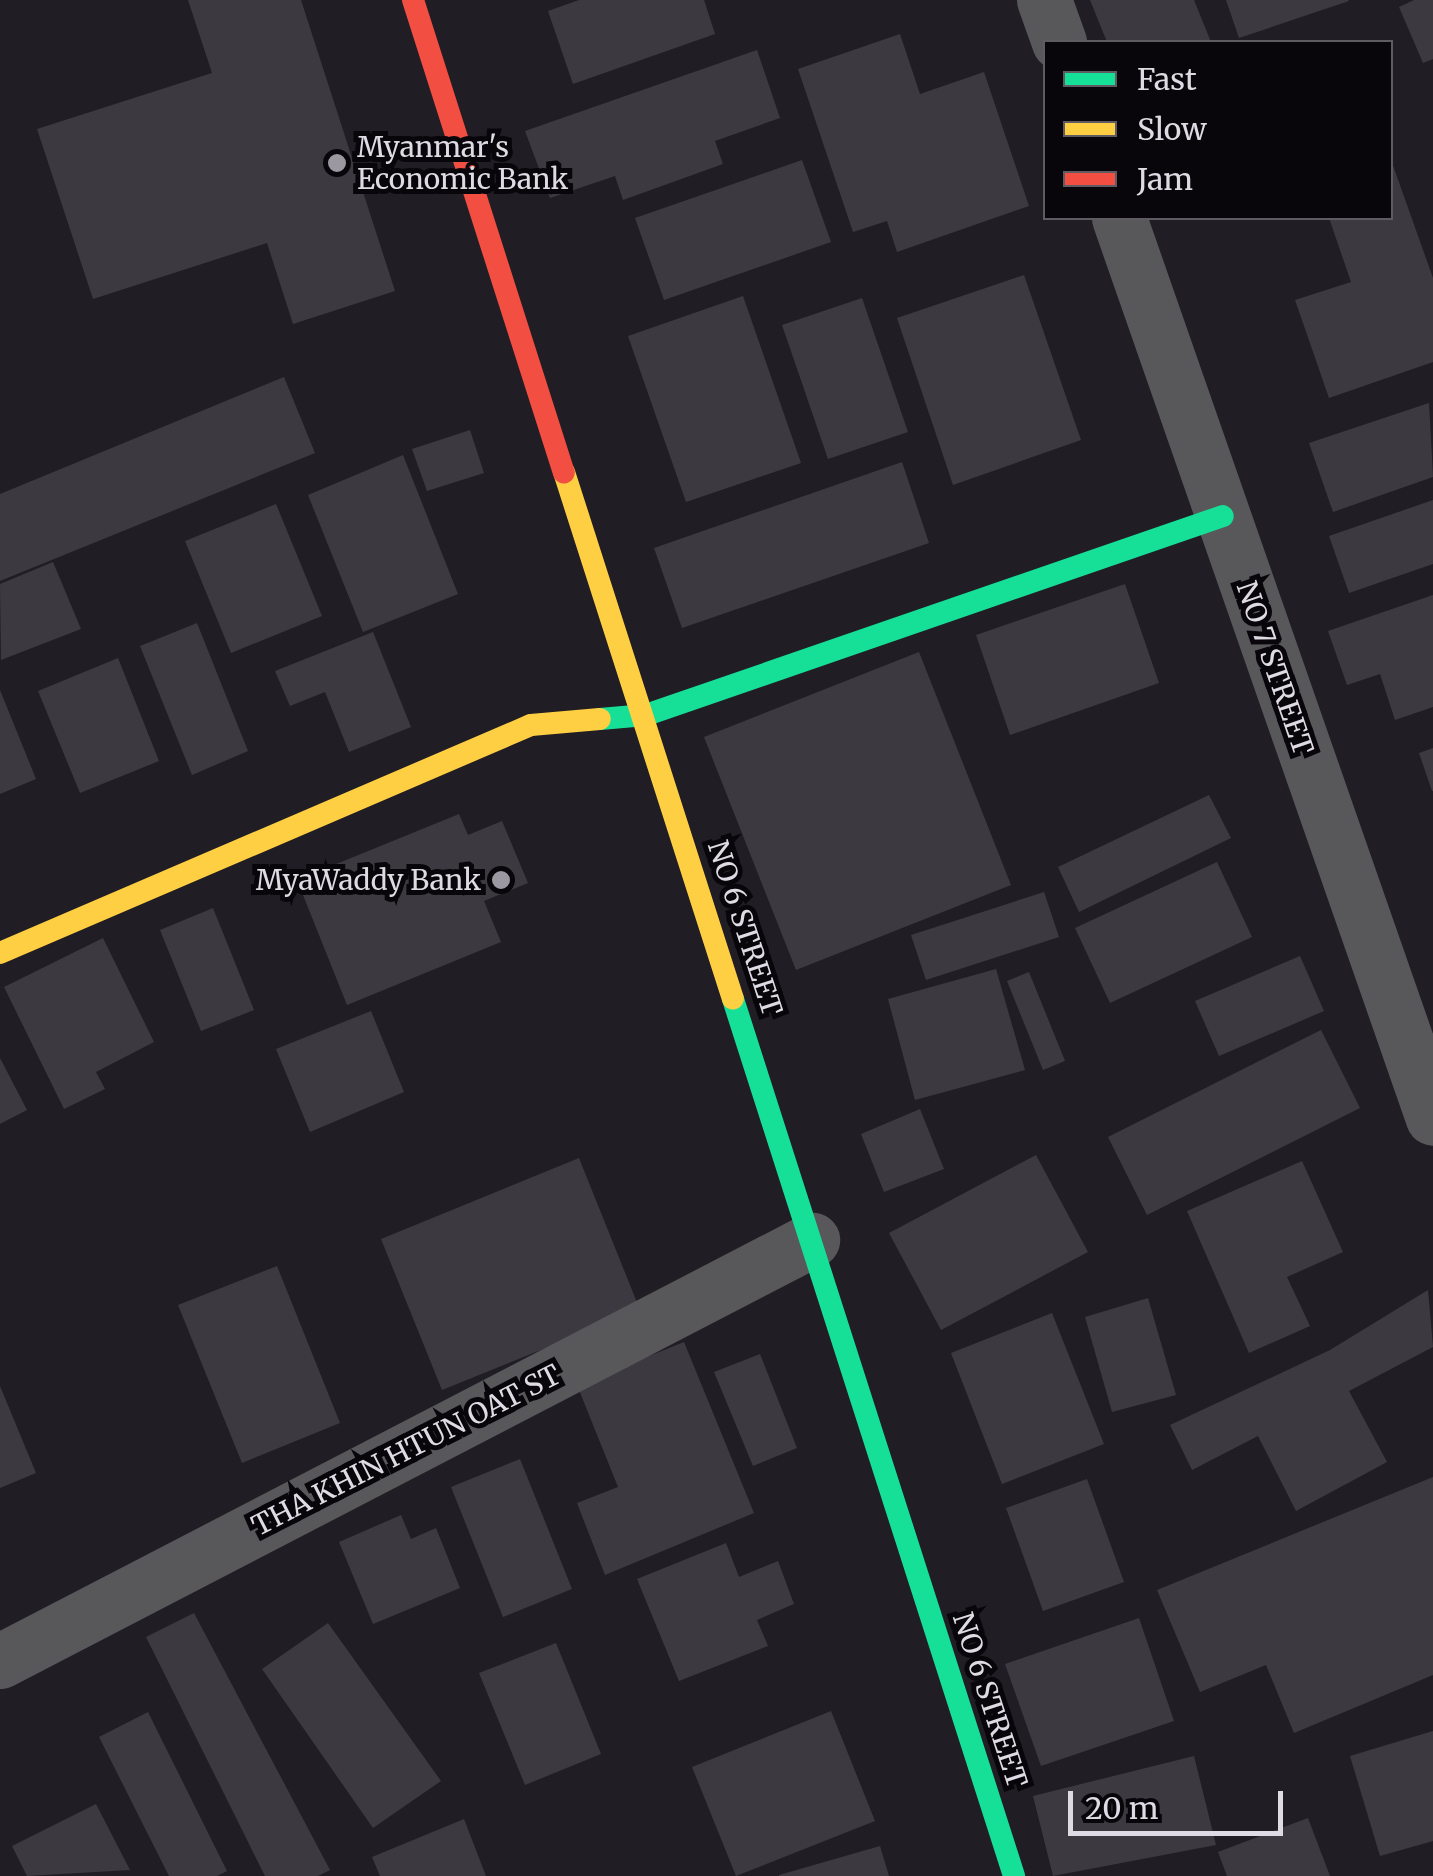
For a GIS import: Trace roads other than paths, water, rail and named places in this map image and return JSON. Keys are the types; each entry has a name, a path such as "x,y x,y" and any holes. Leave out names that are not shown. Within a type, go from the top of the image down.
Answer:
{"street":[{"name":"NO 6 STREET","path":"413,0 646,715 1014,1876"},
{"path":"1044,0 1058,40"},
{"name":"NO 7 STREET","path":"1121,220 1223,516 1414,1014 1433,1118"},
{"path":"0,953 530,724 646,715 1223,516"},
{"name":"THA KHIN HTUN OAT ST","path":"0,1660 812,1240"}],"place":[{"name":"Myanmar's Economic Bank","path":"337,163"},
{"name":"MyaWaddy Bank","path":"501,880"}]}
